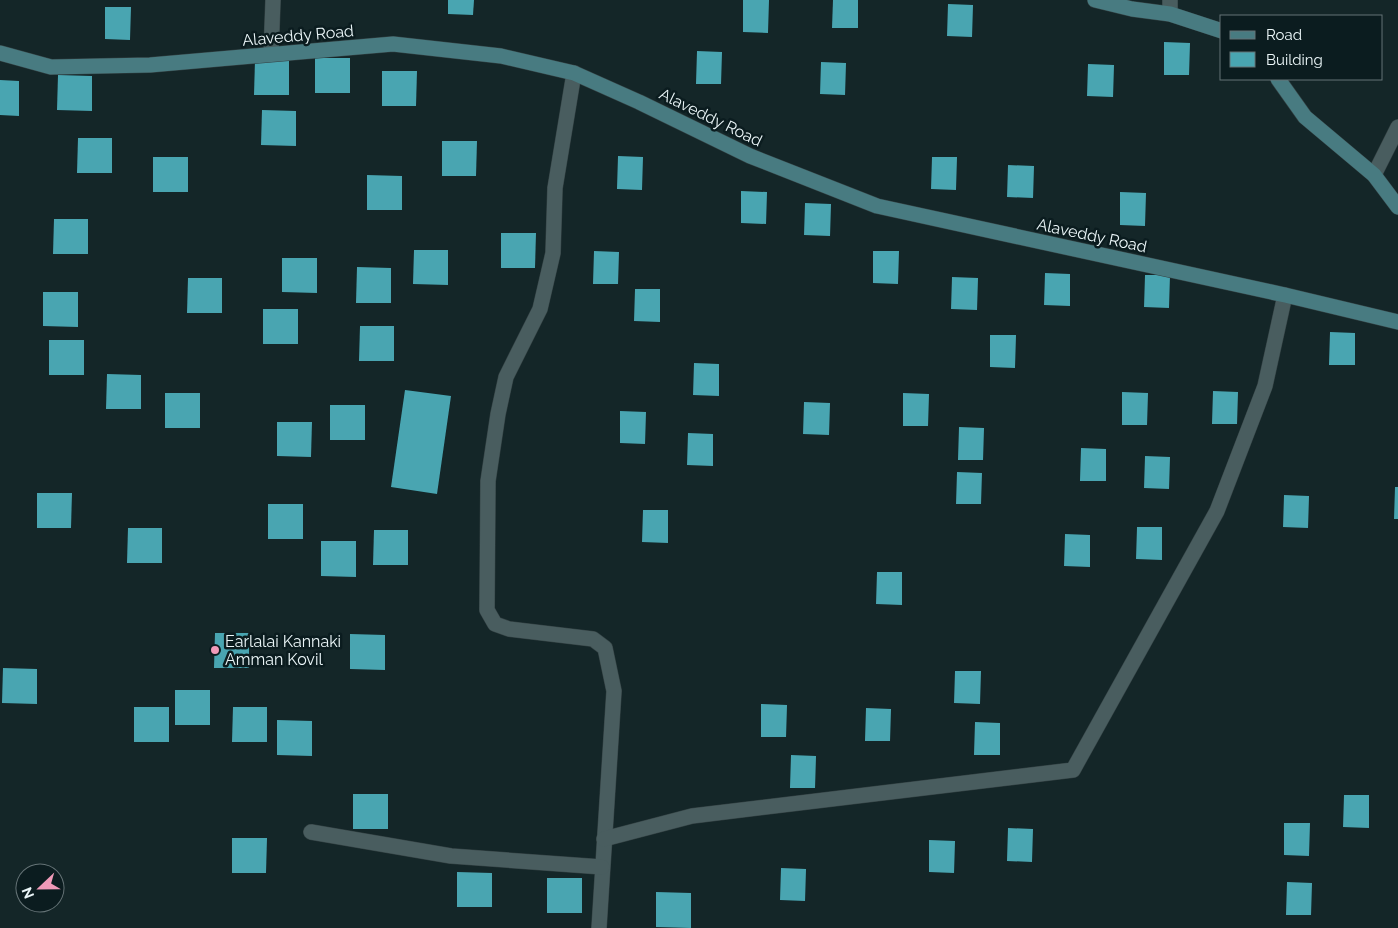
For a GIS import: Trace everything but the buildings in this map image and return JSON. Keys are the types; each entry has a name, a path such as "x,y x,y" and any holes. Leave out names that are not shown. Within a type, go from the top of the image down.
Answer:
{"street":[{"path":"270,54 274,0"},
{"path":"1095,0 1132,9 1170,7 1220,30"},
{"name":"Alaveddy Road","path":"0,53 51,67 150,65 393,44 501,56 574,74 639,102 750,156 876,206 1285,295 1398,322"},
{"path":"574,74 555,188 552,253 540,308 506,377 498,414 488,481 487,610 495,624 509,629 593,639 605,648 614,691 599,928"},
{"path":"1279,80 1304,117 1374,175 1398,207"},
{"path":"1374,175 1398,127"},
{"path":"604,839 692,816 1074,770 1217,511 1265,386 1285,295"},
{"path":"311,832 451,856 602,867"}],"place":[{"name":"Earlalai Kannaki Amman Kovil","path":"215,650"}]}
